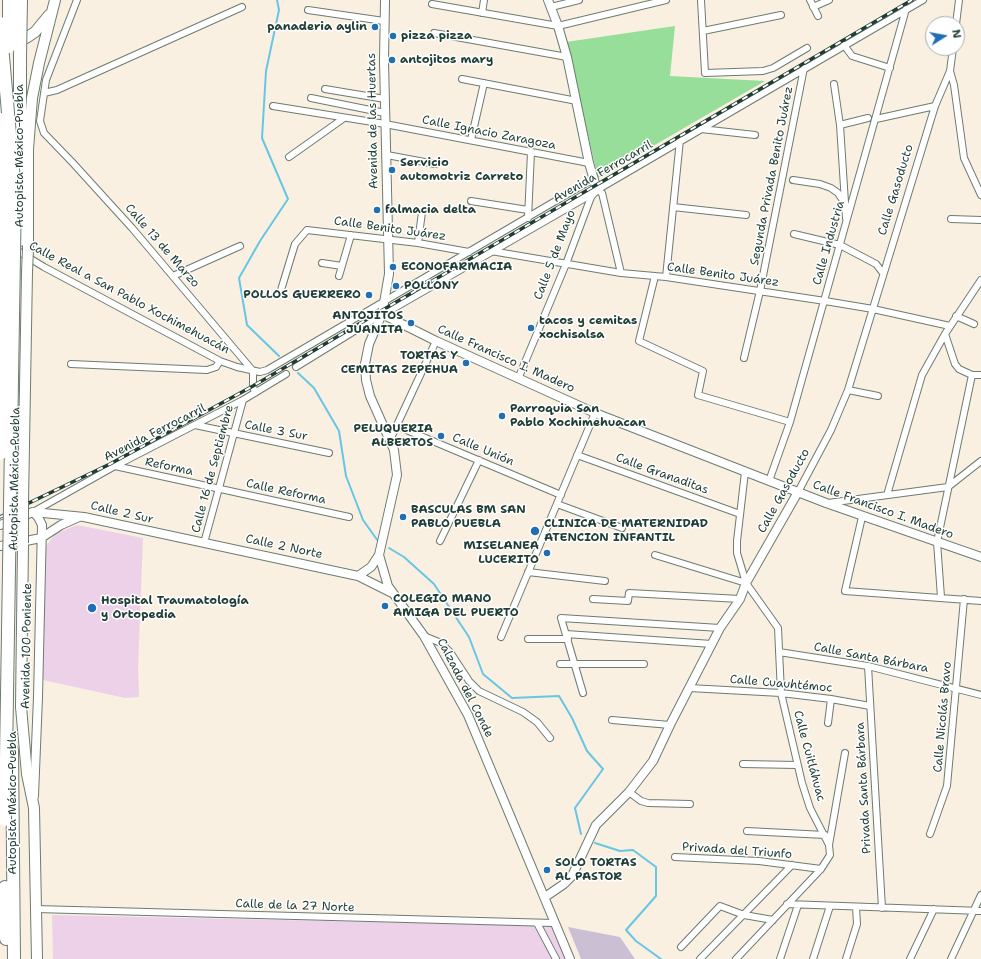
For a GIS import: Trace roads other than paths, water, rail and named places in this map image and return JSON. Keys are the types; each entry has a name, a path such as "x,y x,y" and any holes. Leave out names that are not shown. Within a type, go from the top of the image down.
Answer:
{"highway":[{"name":"Autopista México-Puebla","path":"9,0 15,58 20,246 18,545 12,794 14,959"},
{"name":"Autopista México-Puebla","path":"0,317 2,256 1,240 21,0"},
{"path":"0,23 15,191 5,794 6,959"},
{"path":"0,119 5,220 0,454"},
{"path":"6,927 10,959"}],"main road":[{"path":"0,42 12,42 26,38 41,26 54,4"},
{"path":"18,504 27,272 20,246 35,79 54,4"},
{"path":"18,545 21,707 27,774 34,808 38,959"}],"street":[{"path":"77,0 46,80 44,93 72,83 242,7"},
{"name":"Avenida de las Huertas","path":"382,314 389,274 385,113 385,0"},
{"path":"482,13 484,0"},
{"path":"579,0 549,4 558,26 567,57 589,163 596,190 602,193 621,273"},
{"path":"432,4 558,26 666,0"},
{"path":"701,0 705,73 763,71 773,68 807,48"},
{"path":"810,0 818,16"},
{"path":"813,7 829,0"},
{"name":"Avenida Ferrocarril","path":"296,367 382,314 923,0"},
{"path":"957,16 959,0"},
{"path":"308,10 384,22"},
{"name":"Calle Industria","path":"769,481 790,422 906,10"},
{"path":"703,31 781,15"},
{"path":"434,33 567,57"},
{"path":"844,45 852,56 890,68"},
{"name":"Calle Gasoducto","path":"545,897 564,884 572,876 596,825 629,792 653,762 670,725 720,628 740,599 746,583 798,492 831,430 848,390 873,309 882,273 935,106 950,71 952,56"},
{"name":"Segunda Privada Benito Juárez","path":"744,358 760,291 804,68"},
{"path":"950,71 954,85 964,158 981,195"},
{"path":"35,79 46,80"},
{"path":"462,79 577,101"},
{"path":"471,140 484,83"},
{"path":"834,84 840,125 847,222"},
{"path":"325,88 385,99"},
{"name":"Calle 13 de Marzo","path":"44,93 40,121 44,133 72,162 173,276 253,371"},
{"path":"311,98 385,113"},
{"name":"Calle Ignacio Zaragoza","path":"273,106 386,124 589,163"},
{"path":"876,119 935,106"},
{"path":"289,158 344,118"},
{"path":"840,125 868,118"},
{"path":"701,129 755,134"},
{"path":"666,277 680,140"},
{"path":"528,218 531,152"},
{"path":"386,155 435,164"},
{"name":"Calle Real a San Pablo Xochimehuacán","path":"1,240 20,246 44,268 220,361 253,371 267,370 593,179"},
{"path":"793,180 820,184 831,188 838,193 845,203"},
{"name":"Calle 5 de Mayo","path":"518,379 566,264 591,196 596,190"},
{"path":"471,201 528,210"},
{"path":"673,207 746,215"},
{"path":"418,243 422,212"},
{"path":"951,218 981,220"},
{"name":"Calle Benito Juárez","path":"281,290 295,244 308,230 418,243 469,252"},
{"path":"794,234 840,245 876,264 882,273"},
{"path":"339,276 351,235"},
{"path":"173,276 240,246"},
{"name":"Calle Benito Juárez","path":"491,251 621,273 666,277 825,301 873,309 950,326"},
{"path":"322,263 342,266"},
{"path":"655,276 639,341 703,370 698,394 790,422"},
{"path":"888,495 922,375 944,334 981,280"},
{"name":"Calle Francisco I. Madero","path":"382,314 436,341 595,413 862,517 981,557"},
{"name":"Calzada del Conde","path":"382,314 369,344 365,364 366,380 370,396 390,440 396,462 397,475 379,555 386,580 393,593 424,636 468,716 570,959"},
{"path":"956,316 974,324"},
{"path":"944,334 955,364 960,369 972,375 981,375"},
{"path":"390,440 436,341"},
{"path":"71,364 207,370 216,367 220,361"},
{"path":"253,371 253,386 255,393"},
{"name":"Avenida Ferrocarril","path":"33,512 115,466 243,400 286,374"},
{"path":"941,597 937,542 972,375"},
{"path":"848,390 878,396"},
{"name":"Calle 16 de Septiembre","path":"204,543 243,400"},
{"path":"501,637 595,413"},
{"name":"Calle 3 Sur","path":"195,425 329,453"},
{"name":"Calle Unión","path":"397,426 561,495"},
{"name":"Calle Granaditas","path":"577,454 740,514"},
{"path":"440,541 479,460"},
{"path":"826,503 948,486 981,461"},
{"name":"Reforma","path":"115,466 218,488"},
{"path":"745,472 740,514 738,553 746,583"},
{"name":"Calle Reforma","path":"218,488 349,517"},
{"path":"557,504 622,528"},
{"path":"0,525 33,512"},
{"name":"Calle 2 Sur","path":"33,512 84,517 204,543"},
{"name":"Avenida 100 Poniente","path":"33,512 38,517 42,526 34,808"},
{"path":"0,546 41,538 61,525 84,517"},
{"path":"862,517 845,592 941,597 981,602"},
{"name":"Calle 2 Norte","path":"204,543 358,576 393,593"},
{"path":"358,576 371,567 379,555"},
{"path":"655,555 746,583"},
{"path":"528,572 605,581"},
{"name":"Calle Cuitláhuac","path":"746,583 778,628 780,693 797,765 810,808 829,845"},
{"path":"593,599 628,601 630,593 740,599"},
{"name":"Calle Nicolás Bravo","path":"930,834 947,786 964,599"},
{"path":"584,693 561,618 720,628"},
{"path":"424,636 441,643 450,652 469,680 479,691 523,712 537,722 550,738"},
{"path":"528,639 567,636 712,644"},
{"name":"Calle Santa Bárbara","path":"779,652 868,666 981,695"},
{"path":"560,664 644,664"},
{"name":"Privada Santa Bárbara","path":"868,666 882,908"},
{"name":"Calle Cuauhtémoc","path":"689,688 780,693 831,699 870,706"},
{"path":"828,723 831,699"},
{"path":"612,720 670,725"},
{"name":"Privada Santa Bárbara","path":"829,845 845,753"},
{"path":"743,764 797,765"},
{"path":"629,792 641,801 648,803 690,804"},
{"path":"747,831 824,835"},
{"path":"736,959 821,869 830,855 829,845"},
{"name":"Privada del Triunfo","path":"675,857 759,861 821,869"},
{"path":"700,959 792,865"},
{"path":"951,959 978,911 981,895"},
{"path":"787,904 978,911"},
{"path":"780,959 798,905"},
{"path":"680,947 720,906 744,915 773,920"},
{"path":"813,959 830,906"},
{"path":"846,959 857,924 856,907"},
{"name":"Calle de la 27 Norte","path":"36,909 537,924 554,922"},
{"path":"910,959 934,909"},
{"path":"537,924 556,959"}],"waterway":[{"path":"277,0 279,10 266,71 262,138 288,199 260,241 239,278 247,325 279,356"},
{"path":"298,373 314,388 339,431 346,476 363,520 378,541"},
{"path":"389,548 404,557 434,584 469,637 483,674 512,698 559,696 572,718 587,751 603,769 575,808 581,834"},
{"path":"595,843 620,851 633,850 656,867 656,896 626,930 636,941 661,959"}],"railway":[{"path":"0,517 110,464 253,386 912,0"}],"place":[{"name":"panaderia aylin","path":"375,27"},
{"name":"pizza pizza","path":"393,36"},
{"name":"antojitos mary","path":"392,60"},
{"name":"Servicio automotriz Carreto","path":"392,170"},
{"name":"falmacia delta","path":"377,210"},
{"name":"ECONOFARMACIA","path":"393,267"},
{"name":"POLLONY","path":"396,286"},
{"name":"POLLOS GUERRERO","path":"369,295"},
{"name":"ANTOJITOS JUANITA","path":"411,323"},
{"name":"tacos y cemitas xochisalsa","path":"531,328"},
{"name":"TORTAS Y CEMITAS ZEPEHUA","path":"466,363"},
{"name":"Parroquia San Pablo Xochimehuacan","path":"502,416"},
{"name":"PELUQUERIA ALBERTOS","path":"441,436"},
{"name":"BASCULAS BM SAN PABLO PUEBLA","path":"403,517"},
{"name":"CLINICA DE MATERNIDAD ATENCION INFANTIL","path":"535,531"},
{"name":"MISELANEA LUCERITO","path":"547,553"},
{"name":"COLEGIO MANO AMIGA DEL PUERTO","path":"385,606"},
{"name":"Hospital Traumatología y Ortopedia","path":"92,608"},
{"name":"SOLO TORTAS AL PASTOR","path":"547,870"}]}
